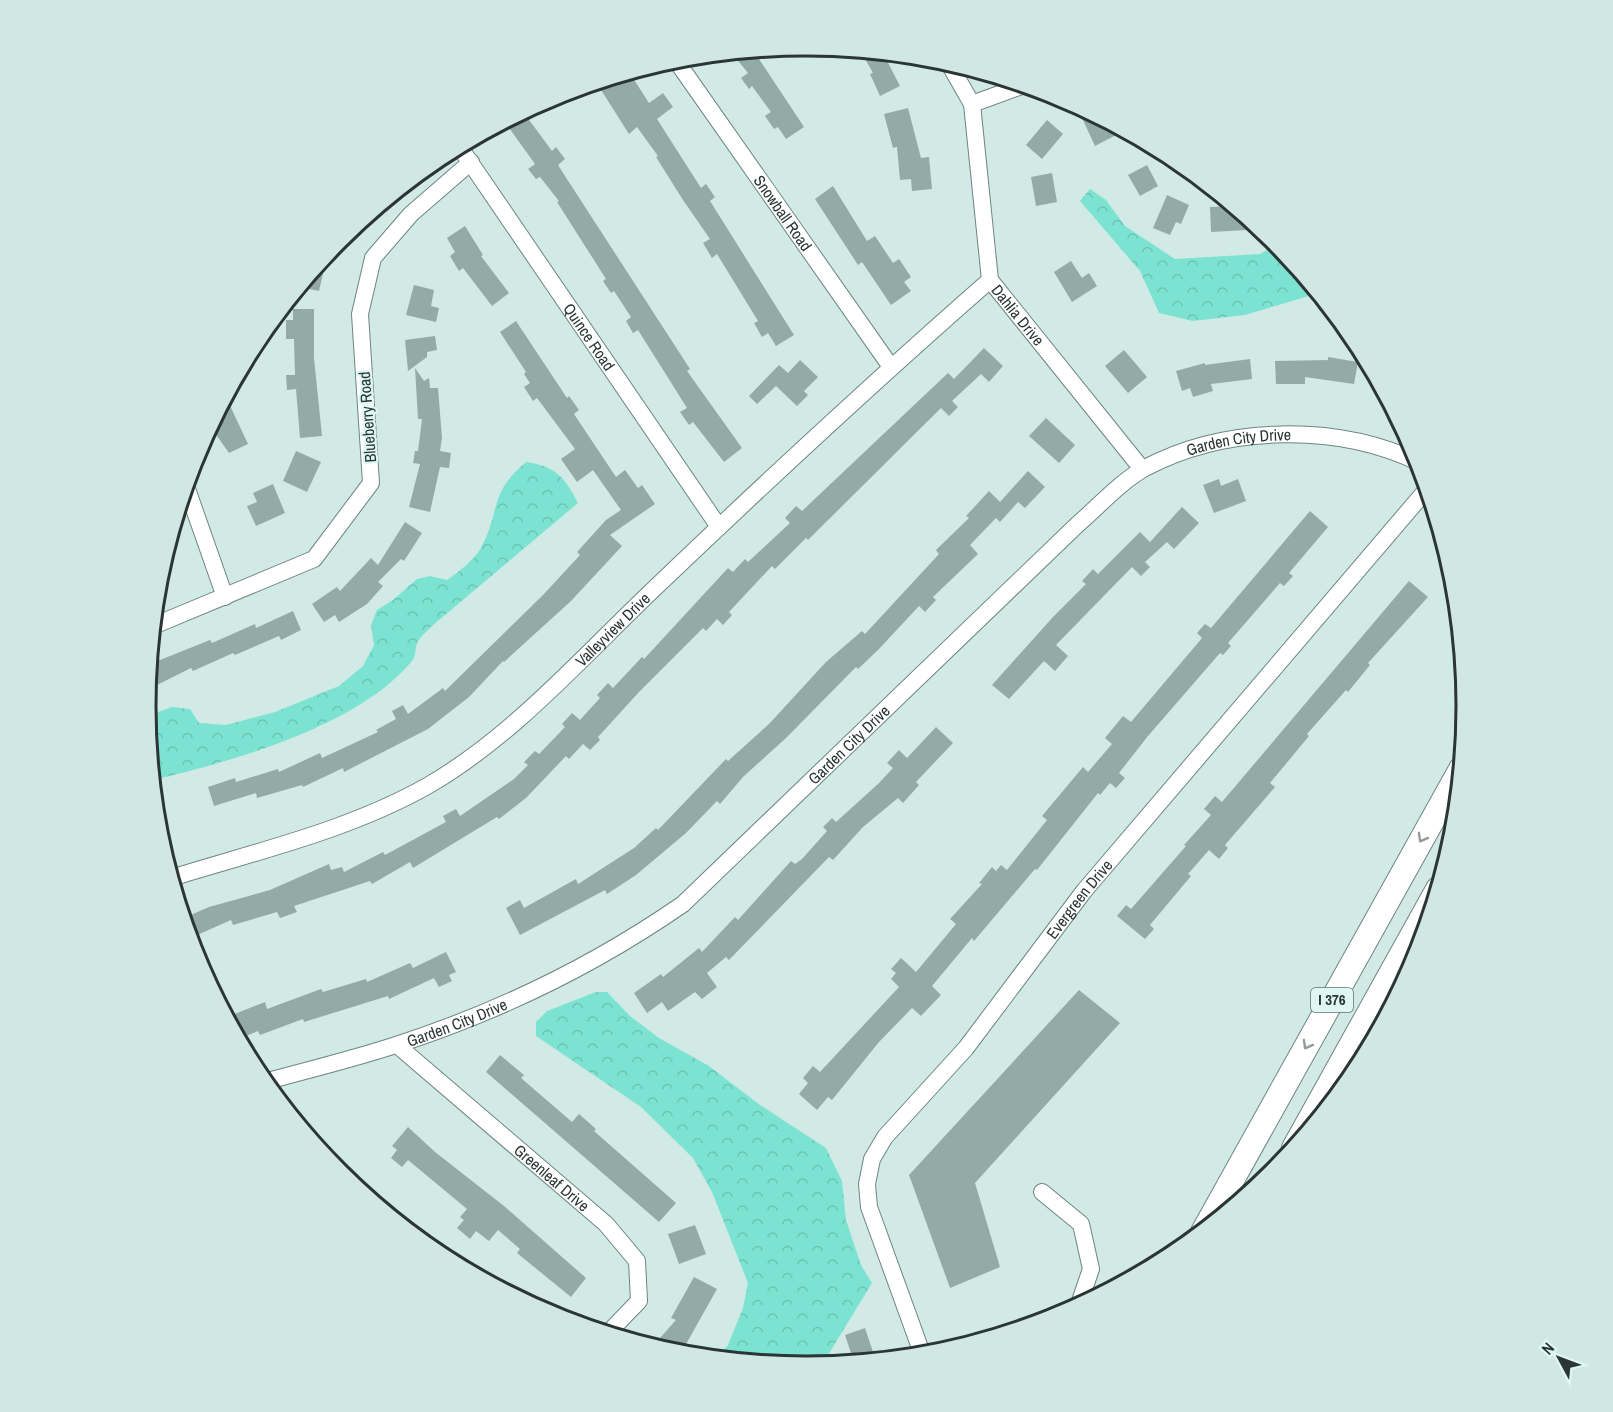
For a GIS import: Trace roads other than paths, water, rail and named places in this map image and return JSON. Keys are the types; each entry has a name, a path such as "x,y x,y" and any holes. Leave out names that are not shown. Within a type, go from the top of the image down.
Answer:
{"highway":[{"name":"I 376","path":"1214,1212 1452,786"},
{"name":"I 376","path":"1314,1113 1419,924"}],"street":[{"name":"Snowball Road","path":"681,68 891,367"},
{"name":"Dahlia Drive","path":"954,73 972,104 990,280 1143,470"},
{"path":"972,104 1013,89"},
{"name":"Quince Road","path":"464,153 719,527"},
{"name":"Blueberry Road","path":"162,622 314,559 371,483 360,314 373,258 411,214 471,162"},
{"name":"Valleyview Drive","path":"179,876 355,820 429,785 497,739 719,527 891,367 990,280"},
{"name":"Garden City Drive","path":"274,1079 397,1045 495,1008 610,951 683,904 1078,525 1143,470 1175,454 1215,443 1275,436 1344,438 1390,450 1407,457"},
{"name":"Evergreen Drive","path":"919,1346 869,1207 867,1184 872,1159 908,1109 966,1048 1084,891 1421,496"},
{"path":"190,499 225,597"},
{"name":"Greenleaf Drive","path":"397,1045 606,1224 637,1261 639,1301 614,1327"},
{"path":"1042,1192 1081,1224 1091,1269 1082,1294"}]}
